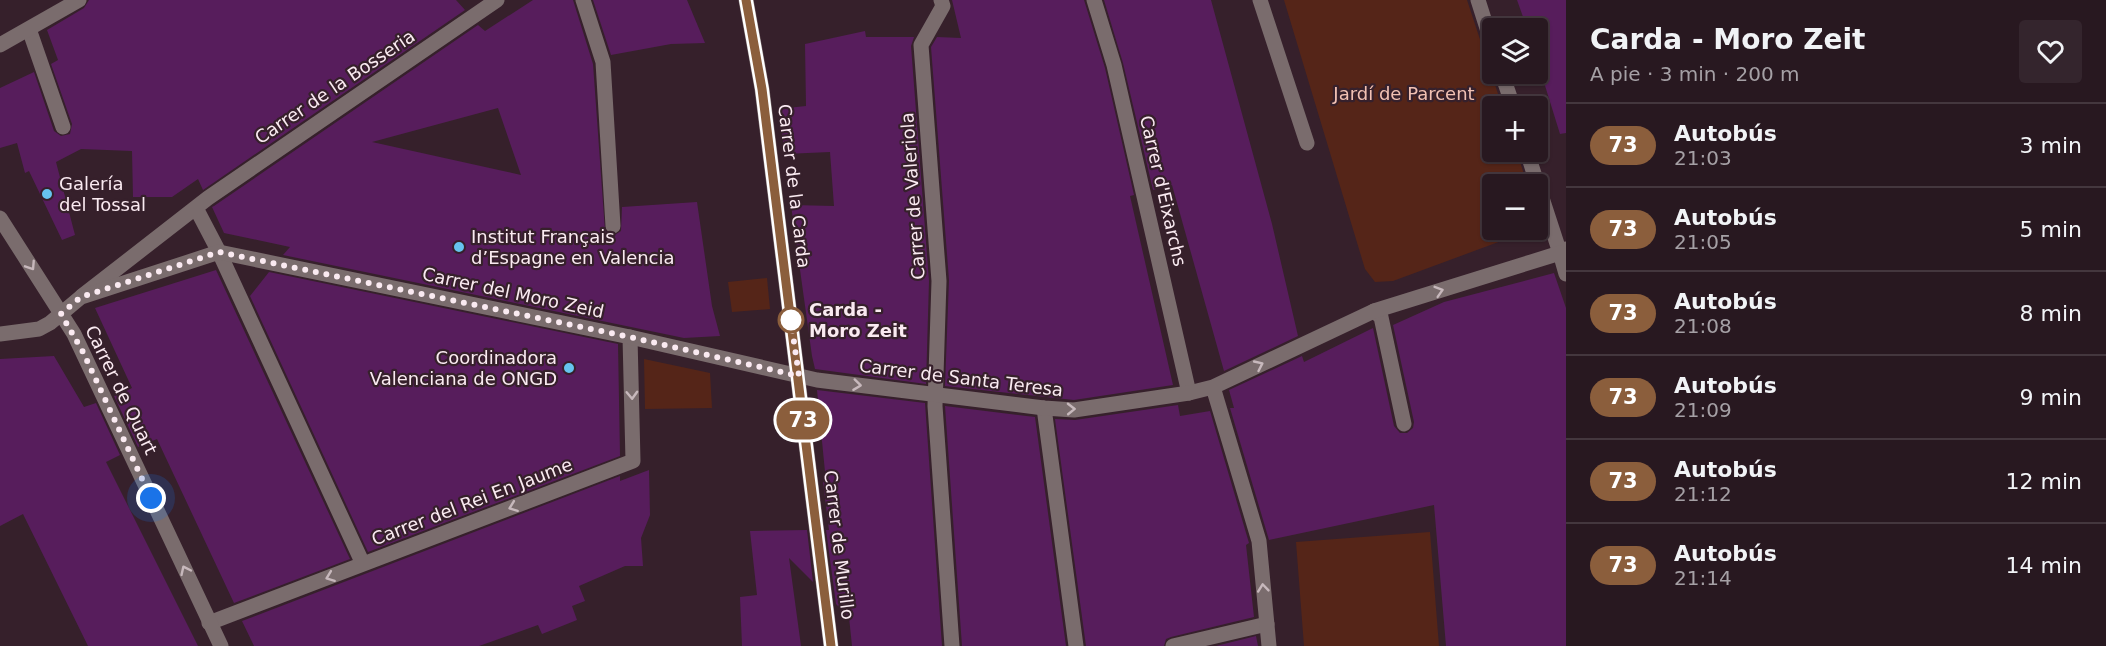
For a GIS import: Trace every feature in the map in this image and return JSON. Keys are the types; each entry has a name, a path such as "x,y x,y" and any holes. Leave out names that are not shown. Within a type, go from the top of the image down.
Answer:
{"street":[{"path":"0,45 79,0"},
{"name":"Carrer de la Bosseria","path":"0,334 39,329 196,208 497,0"},
{"path":"584,0 603,62 614,226"},
{"name":"Carrer de la Carda","path":"747,0 762,89 799,376"},
{"name":"Carrer de Valeriola","path":"941,0 943,6 921,45 939,281 935,395 952,646"},
{"name":"Carrer d'Eixarchs","path":"1094,0 1114,65 1189,393"},
{"path":"1260,0 1307,143"},
{"path":"1478,0 1484,18"},
{"path":"28,29 63,127"},
{"path":"1531,162 1563,251 1566,274"},
{"path":"196,208 219,252 363,564"},
{"name":"Carrer de Quart","path":"0,218 83,352 221,646"},
{"name":"Carrer de Santa Teresa","path":"799,376 935,395 1074,410 1189,393 1213,387 1374,311 1563,251"},
{"path":"81,297 219,252"},
{"name":"Carrer del Moro Zeid","path":"219,252 630,337 799,376"},
{"path":"1374,311 1381,317 1404,423"},
{"name":"Carrer del Rei En Jaume","path":"209,622 633,461 630,337"},
{"name":"Carrer de Murillo","path":"799,376 831,646"},
{"path":"1213,387 1258,541 1269,646"},
{"path":"1044,408 1076,646"},
{"path":"1173,646 1267,624"}],"green space":[{"name":"Jardí de Parcent","path":"1284,0 1467,0 1482,45 1482,84 1495,84 1499,96 1482,96 1482,162 1520,162 1524,174 1482,174 1482,240 1504,240 1393,281 1375,282 1365,269"},
{"path":"767,278 770,309 732,312 728,282"},
{"path":"644,359 710,373 712,408 645,409"},
{"path":"1430,532 1439,646 1304,646 1296,542"}],"building":[{"path":"89,0 456,0 465,10 203,190 198,179 172,197 133,197 132,151 81,149 56,162 75,235 62,240 29,171 25,173 17,143 0,148 0,88 34,72 54,131 61,136 70,134 72,124 51,64 58,60 47,30 84,8"},
{"path":"533,0 573,0 593,64 605,231 613,236 621,231 622,207 697,202 712,306 720,336 684,338 283,255 290,247 224,233 212,207 478,25 485,31","holes":["498,108 521,175 372,142"]},
{"path":"593,0 687,0 705,43 671,44 611,55"},
{"path":"952,0 1084,0 1105,68 1134,195 1130,196 1173,385 1074,400 945,386 949,280 931,47 937,37 961,38"},
{"path":"1104,0 1211,0 1272,224 1298,336 1224,371 1172,185 1153,190 1123,63"},
{"path":"1517,0 1566,0 1566,133 1560,134 1545,84 1548,84 1548,18 1523,18"},
{"path":"865,31 866,37 914,37 911,46 929,281 926,384 815,369 812,356 791,205 834,206 830,152 785,154 778,109 806,106 805,44"},
{"path":"216,270 350,559 234,603 157,439 138,447 114,396 132,388 95,308"},
{"path":"269,272 618,344 620,456 368,552 250,296"},
{"path":"1554,273 1566,308 1566,646 1446,646 1434,505 1269,540 1230,408 1234,408 1229,390 1302,356 1304,362 1373,328 1394,426 1400,433 1407,433 1413,428 1414,422 1393,325 1444,302"},
{"path":"54,356 84,407 96,403 120,455 106,462 198,646 88,646 23,514 0,526 0,359"},
{"path":"817,390 925,403 942,646 852,646 849,617 836,604 826,530 829,530 823,482 826,482"},
{"path":"1178,405 1180,416 1210,411 1249,543 1246,545 1254,617 1171,637 1166,639 1164,646 1086,646 1055,419 1075,420"},
{"path":"945,406 1035,417 1066,646 962,646"},
{"path":"649,470 650,515 641,538 643,566 625,566 579,586 585,601 572,606 577,620 542,634 538,625 479,646 254,646 242,621 620,476 620,481"},
{"path":"807,530 813,582 789,558 801,646 742,646 740,597 757,595 750,531"},
{"path":"1256,636 1258,646 1216,646"}],"bus line":[{"name":"73","path":"746,0 762,89 831,646"}],"place":[{"name":"Galería del Tossal","path":"47,194"},
{"name":"Institut Français d’Espagne en Valencia","path":"459,247"},
{"name":"Carda - Moro Zeit","path":"791,320"},
{"name":"Coordinadora Valenciana de ONGD","path":"569,368"}],"route":[{"path":"151,498 83,352 61,314 81,297 219,252 630,337 799,376 790,315 791,320"}]}
